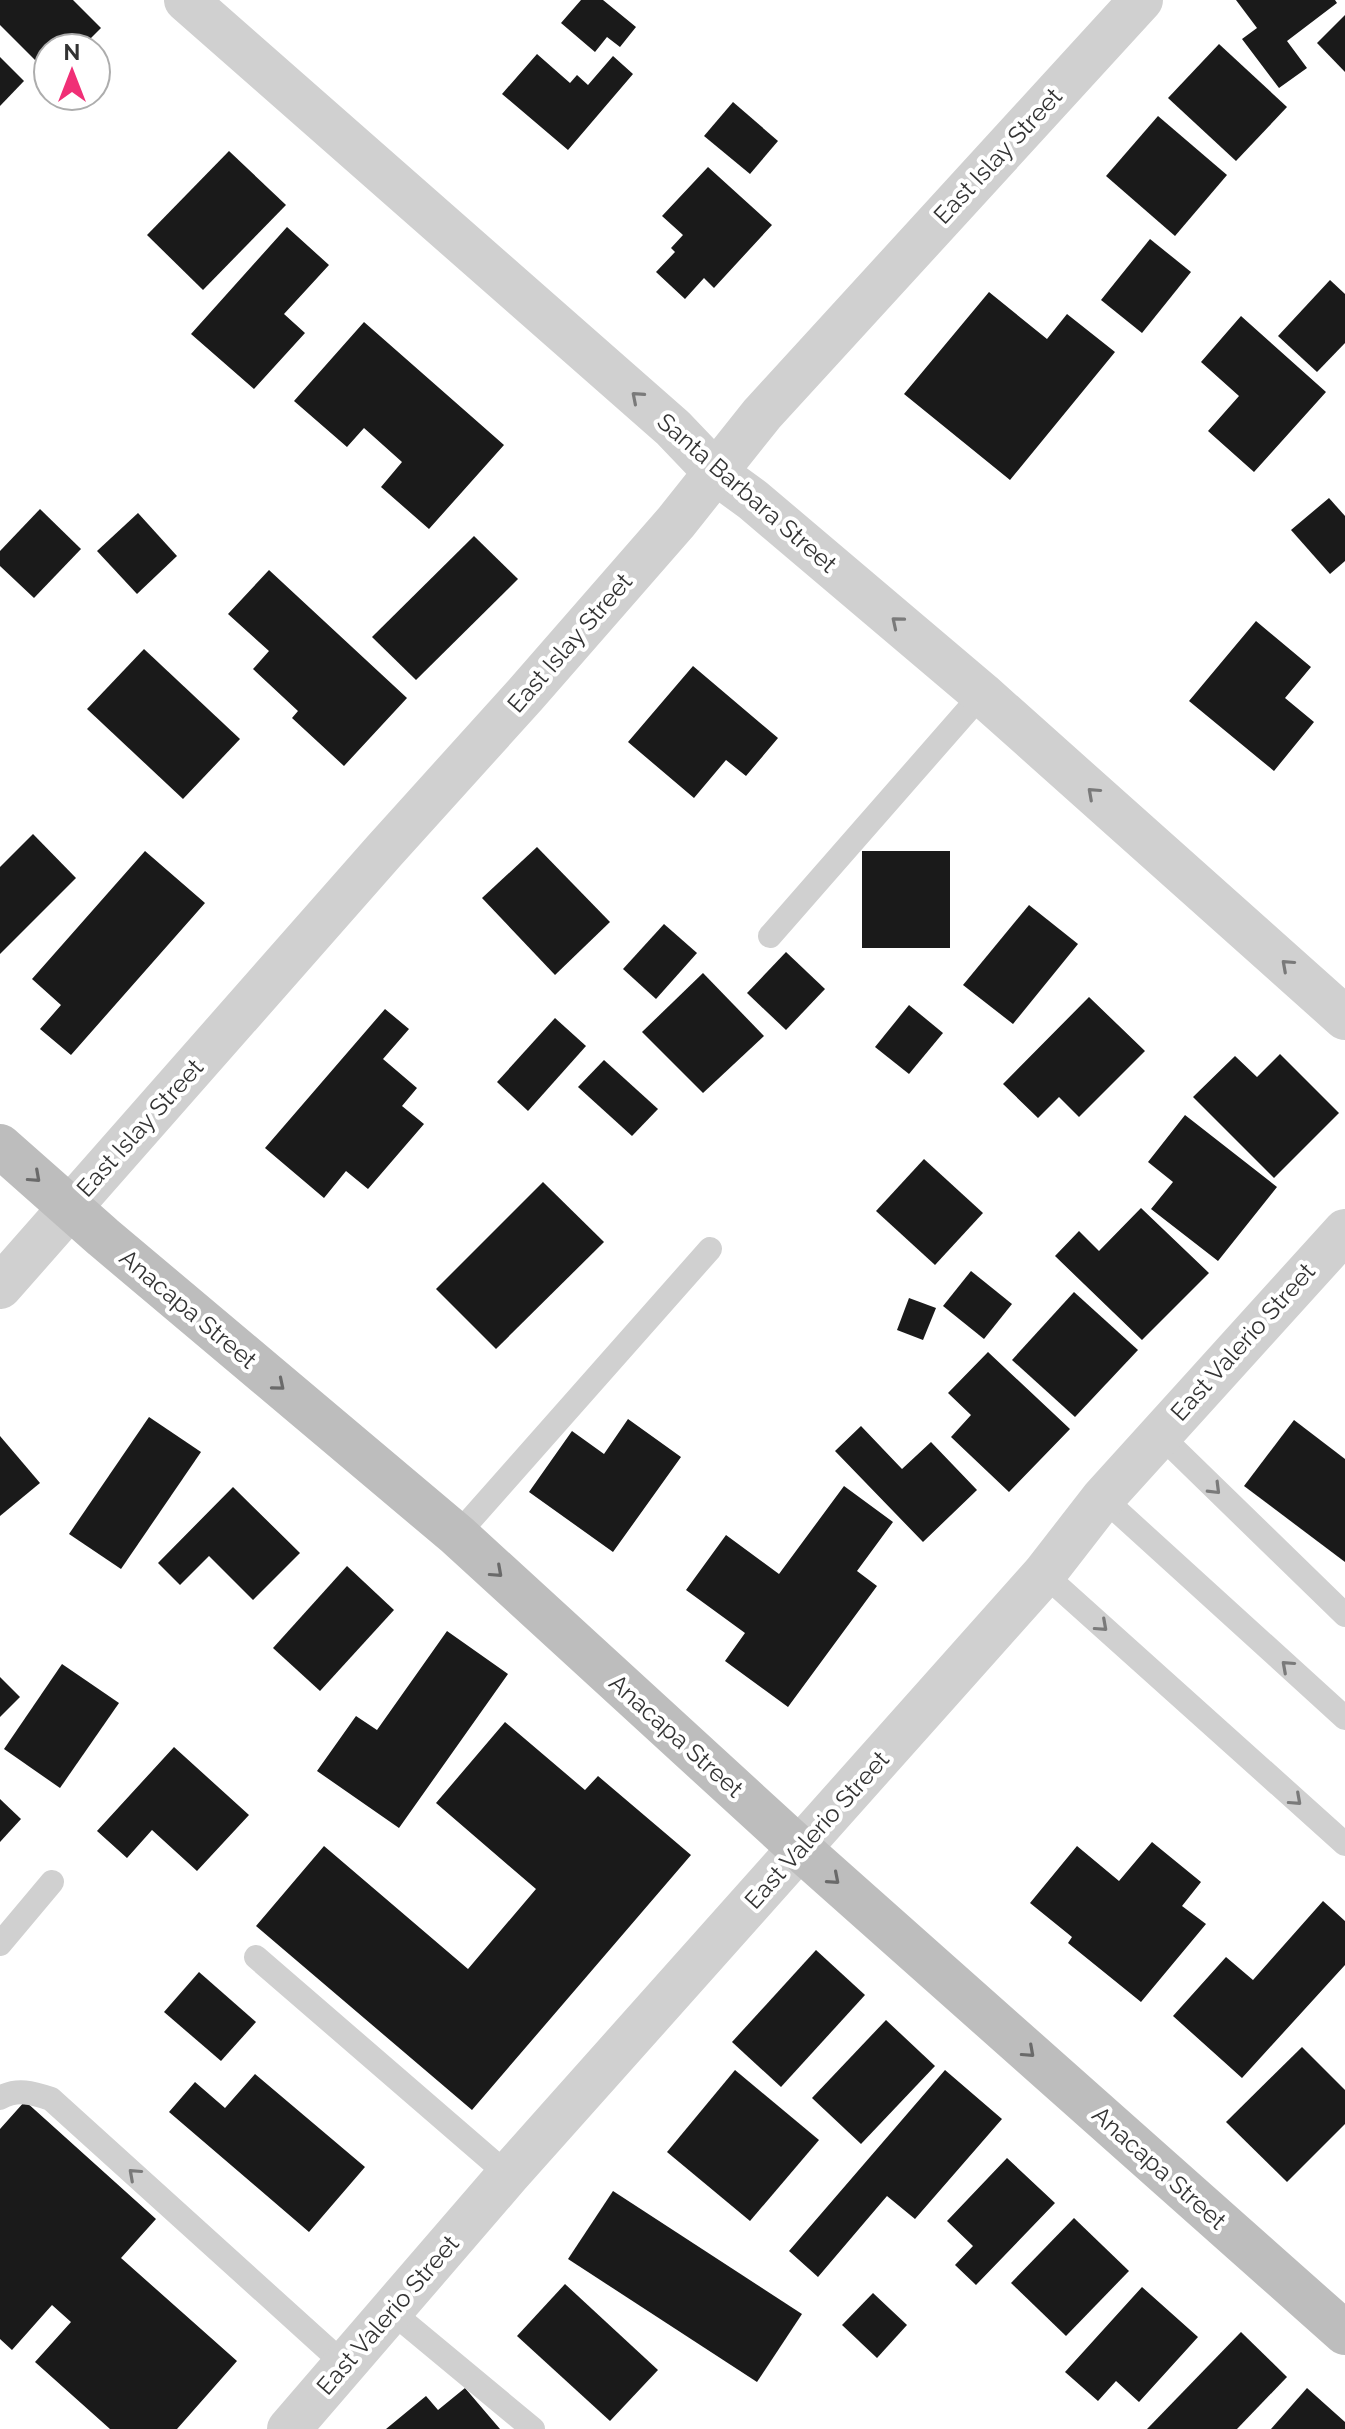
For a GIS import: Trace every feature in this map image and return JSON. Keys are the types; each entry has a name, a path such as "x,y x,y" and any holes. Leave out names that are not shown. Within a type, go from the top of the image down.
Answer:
{"street":[{"name":"Santa Barbara Street","path":"186,0 673,428 716,473 753,500 982,694 1345,1018"},
{"name":"East Islay Street","path":"0,1287 525,695 716,473 762,414 1141,0"},
{"name":"Anacapa Street","path":"0,1146 69,1208 457,1535 800,1849 1345,2333"},
{"name":"East Valerio Street","path":"289,2429 508,2175 1044,1574 1103,1498 1159,1434 1345,1231"}],"lane":[{"path":"770,936 982,694"},
{"path":"457,1535 710,1249"},
{"path":"1159,1434 1345,1615"},
{"path":"1103,1498 1345,1718"},
{"path":"1044,1574 1345,1844"},
{"path":"0,1944 52,1882"},
{"path":"256,1957 508,2175"},
{"path":"0,2098 28,2091 51,2099 345,2365"},
{"path":"392,2312 533,2429"}],"building":[{"path":"0,0 73,0 101,28 97,32 32,32 32,57 0,25"},
{"path":"581,0 603,0 636,27 620,47 607,37 595,52 561,23"},
{"path":"1236,0 1335,0 1337,3 1287,41 1307,68 1279,88 1242,39 1257,28"},
{"path":"1345,15 1345,72 1317,43"},
{"path":"1219,44 1287,107 1236,161 1168,98"},
{"path":"537,54 570,83 577,75 588,85 613,56 633,74 568,150 502,94"},
{"path":"0,57 24,81 0,106"},
{"path":"733,102 778,141 750,174 704,136"},
{"path":"1158,116 1227,175 1175,236 1106,176"},
{"path":"229,151 286,205 203,290 147,235"},
{"path":"708,167 772,225 714,288 704,278 685,299 656,272 675,252 671,248 683,235 662,216"},
{"path":"287,227 329,265 284,314 305,333 254,389 191,334"},
{"path":"1150,239 1191,272 1142,333 1101,300"},
{"path":"1330,280 1345,294 1345,343 1317,372 1278,336"},
{"path":"989,292 1047,339 1067,314 1115,352 1010,480 904,394"},
{"path":"1241,316 1326,392 1254,472 1208,431 1239,396 1201,362"},
{"path":"364,322 504,445 429,529 381,487 402,462 364,428 347,447 294,401"},
{"path":"1329,498 1345,516 1345,561 1330,574 1291,530"},
{"path":"40,509 81,549 34,598 0,566 0,551"},
{"path":"138,513 177,556 137,594 97,551"},
{"path":"474,536 518,579 416,680 372,637"},
{"path":"269,570 407,698 344,766 292,718 298,711 253,669 269,651 228,614"},
{"path":"1256,621 1311,667 1285,698 1314,722 1274,771 1189,701"},
{"path":"144,649 240,739 183,799 87,709"},
{"path":"693,666 778,738 746,776 726,760 694,798 628,742"},
{"path":"33,834 76,878 0,954 0,867"},
{"path":"537,847 610,922 555,975 482,898"},
{"path":"145,851 205,903 71,1055 40,1029 61,1005 32,979"},
{"path":"862,851 950,851 950,948 862,948"},
{"path":"1029,905 1078,944 1013,1024 963,985"},
{"path":"664,924 697,953 656,999 623,969"},
{"path":"786,952 825,989 786,1030 747,993"},
{"path":"703,973 764,1036 703,1093 642,1032"},
{"path":"1089,997 1145,1051 1079,1117 1059,1097 1038,1118 1003,1084"},
{"path":"909,1005 943,1033 909,1074 875,1047"},
{"path":"385,1009 409,1029 383,1059 417,1088 402,1106 424,1124 368,1189 346,1171 324,1198 265,1148"},
{"path":"555,1018 586,1046 528,1111 497,1082"},
{"path":"1280,1054 1339,1113 1274,1178 1193,1097 1235,1056 1257,1077"},
{"path":"604,1060 658,1109 632,1136 578,1087"},
{"path":"1185,1115 1277,1187 1218,1261 1151,1209 1173,1182 1148,1162"},
{"path":"924,1159 983,1213 935,1265 876,1211"},
{"path":"543,1182 604,1242 496,1349 436,1289"},
{"path":"1141,1208 1209,1273 1142,1340 1055,1256 1079,1231 1099,1251"},
{"path":"971,1271 1012,1304 984,1339 943,1306"},
{"path":"1074,1292 1138,1350 1075,1417 1012,1360"},
{"path":"909,1298 936,1308 923,1340 897,1330"},
{"path":"988,1352 1070,1429 1009,1492 951,1437 971,1415 948,1393"},
{"path":"149,1417 201,1452 121,1569 69,1534"},
{"path":"628,1419 681,1457 613,1552 529,1492 572,1431 604,1454"},
{"path":"1294,1420 1345,1459 1345,1562 1244,1486"},
{"path":"861,1426 902,1469 931,1442 977,1490 923,1542 835,1451"},
{"path":"0,1436 40,1483 0,1516"},
{"path":"844,1486 893,1522 857,1571 877,1586 788,1707 725,1661 745,1633 686,1590 726,1535 779,1574"},
{"path":"233,1487 300,1553 253,1600 209,1556 180,1585 158,1563"},
{"path":"347,1566 394,1610 320,1691 273,1648"},
{"path":"447,1631 508,1674 399,1828 317,1771 356,1716 377,1730"},
{"path":"62,1664 119,1703 60,1788 4,1749"},
{"path":"0,1677 20,1697 0,1717"},
{"path":"505,1722 585,1790 598,1776 691,1855 472,2110 256,1926 324,1846 468,1969 536,1889 436,1803"},
{"path":"174,1747 249,1815 197,1871 152,1830 127,1858 97,1831"},
{"path":"0,1799 21,1819 0,1842"},
{"path":"1152,1842 1201,1882 1182,1906 1206,1924 1141,2002 1068,1943 1072,1937 1030,1903 1077,1846 1119,1881"},
{"path":"1323,1901 1345,1921 1345,1965 1242,2078 1173,2016 1226,1957 1253,1980"},
{"path":"816,1950 865,1995 781,2087 732,2042"},
{"path":"199,1972 256,2022 221,2061 164,2012"},
{"path":"886,2020 935,2066 861,2144 812,2098"},
{"path":"1302,2047 1345,2090 1345,2124 1287,2182 1226,2122"},
{"path":"735,2070 819,2140 750,2221 667,2152"},
{"path":"945,2070 1002,2119 915,2219 887,2196 818,2277 789,2251"},
{"path":"255,2074 365,2167 309,2232 169,2112 195,2082 225,2108"},
{"path":"25,2101 156,2219 121,2258 237,2361 177,2429 110,2429 35,2362 71,2322 52,2305 12,2350 0,2339 0,2129"},
{"path":"1007,2158 1055,2203 976,2285 955,2265 973,2246 947,2221"},
{"path":"613,2191 802,2314 757,2382 568,2259"},
{"path":"1074,2218 1129,2271 1066,2336 1011,2283"},
{"path":"565,2284 658,2370 610,2421 517,2336"},
{"path":"1142,2287 1198,2337 1139,2402 1116,2381 1098,2401 1065,2372"},
{"path":"873,2293 907,2325 877,2358 842,2325"},
{"path":"1241,2332 1287,2377 1237,2429 1147,2429"},
{"path":"465,2388 500,2429 386,2429 426,2396 438,2410"},
{"path":"1307,2388 1345,2422 1345,2429 1271,2429"}]}
